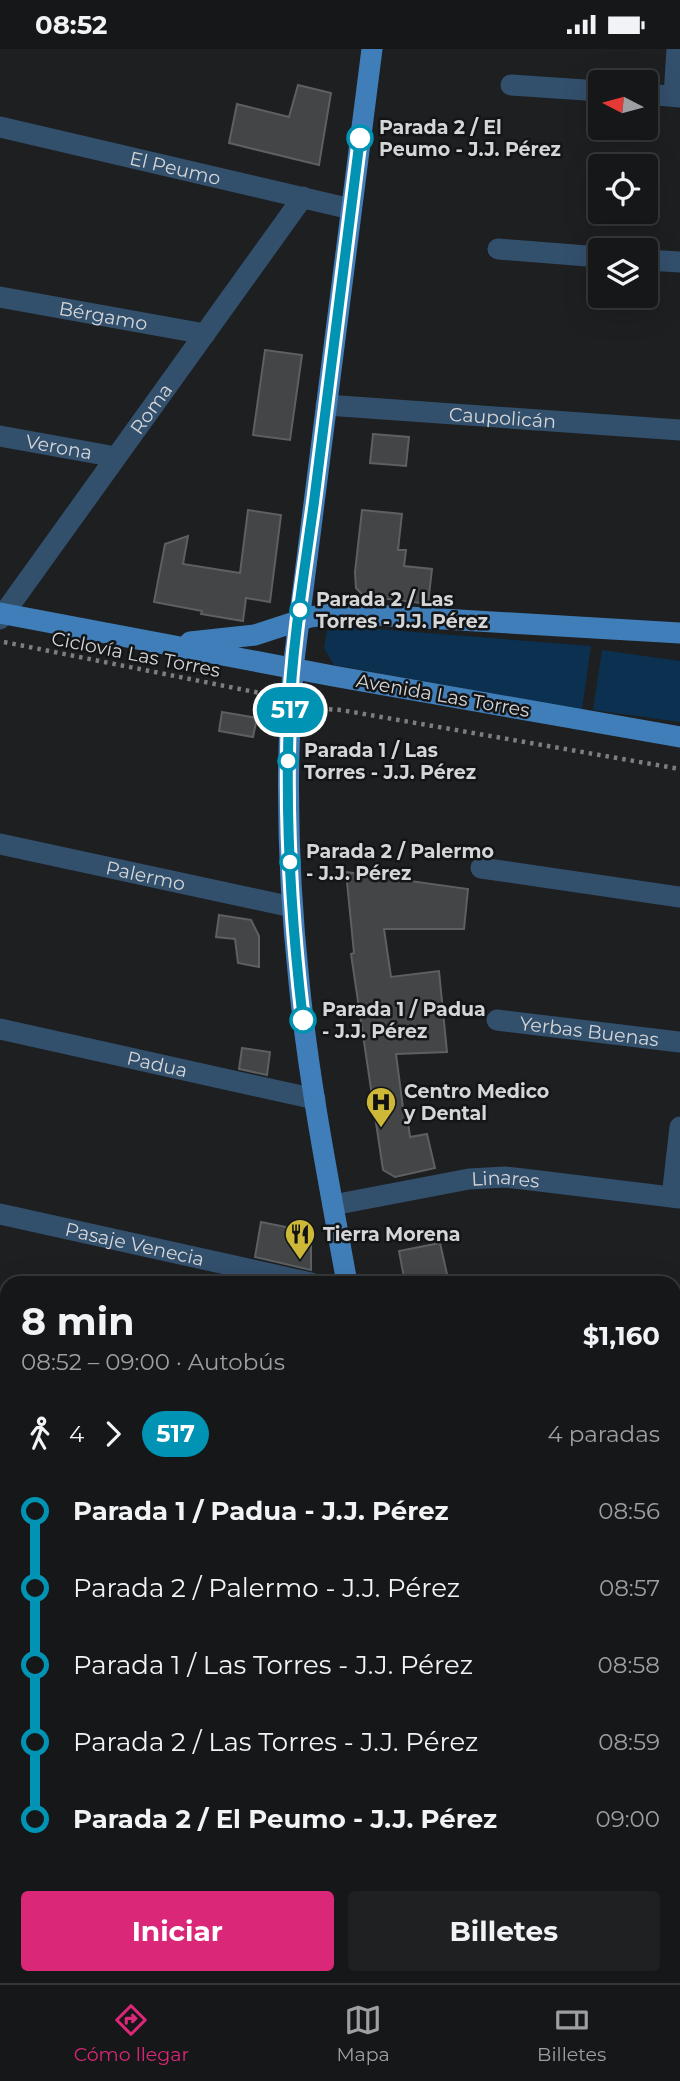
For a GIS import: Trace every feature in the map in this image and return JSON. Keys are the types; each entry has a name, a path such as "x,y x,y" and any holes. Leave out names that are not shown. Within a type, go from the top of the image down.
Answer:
{"main road":[{"path":"345,1276 315,1099 299,983 292,907 288,775 292,668 372,49"},
{"path":"156,643 239,638 323,614 354,613 680,633"},
{"name":"Avenida Las Torres","path":"1,616 680,737"}],"street":[{"path":"658,96 677,97 677,49"},
{"path":"511,85 588,90"},
{"name":"El Peumo","path":"0,127 351,209"},
{"name":"Roma","path":"1,616 303,197"},
{"path":"498,249 588,256"},
{"path":"658,261 680,262"},
{"name":"Bérgamo","path":"0,297 205,334"},
{"name":"Caupolicán","path":"326,405 680,431"},
{"name":"Verona","path":"0,436 116,457"},
{"name":"Palermo","path":"0,843 292,907"},
{"path":"481,868 680,897"},
{"name":"Yerbas Buenas","path":"497,1020 680,1042"},
{"name":"Padua","path":"0,1029 315,1099"},
{"path":"676,1197 680,1127"},
{"name":"Linares","path":"333,1205 487,1177 676,1197"},
{"name":"Pasaje Venecia","path":"0,1214 279,1276"}],"path":[{"name":"Ciclovía Las Torres","path":"0,641 263,694 318,709 341,710 680,769"}],"shaded area":[{"path":"352,627 591,646 582,710 334,665 324,648 327,631"},
{"path":"602,650 680,661 680,722 593,710"}],"building":[{"path":"298,85 331,93 319,165 229,143 237,104 289,117"},
{"path":"265,350 302,355 290,440 253,435"},
{"path":"373,434 409,437 406,466 370,463"},
{"path":"248,510 281,515 270,602 246,598 243,621 154,602 165,544 188,536 183,564 240,573"},
{"path":"362,510 402,514 398,550 406,550 404,566 432,569 428,604 364,596 356,588 355,572"},
{"path":"222,712 257,718 253,737 219,731"},
{"path":"346,872 468,889 464,929 384,929 391,977 439,971 447,1052 396,1054 410,1137 427,1134 435,1168 395,1177 383,1170 351,954 354,953"},
{"path":"219,915 251,920 259,936 259,967 238,963 235,939 216,937"},
{"path":"242,1048 270,1052 267,1075 239,1069"},
{"path":"261,1222 311,1232 311,1270 255,1257"},
{"path":"440,1243 447,1276 404,1276 399,1251"}],"bus line":[{"name":"517","path":"303,1020 292,907 289,841 288,762 292,668 360,138"}],"place":[{"name":"Parada 2 / El Peumo - J.J. Pérez","path":"360,138"},
{"name":"Parada 2 / Las Torres - J.J. Pérez","path":"300,610"},
{"name":"Parada 1 / Las Torres - J.J. Pérez","path":"288,761"},
{"name":"Parada 2 / Palermo - J.J. Pérez","path":"290,862"},
{"name":"Parada 1 / Padua - J.J. Pérez","path":"303,1020"},
{"name":"Centro Medico y Dental","path":"381,1129"},
{"name":"Tierra Morena","path":"300,1261"}]}
